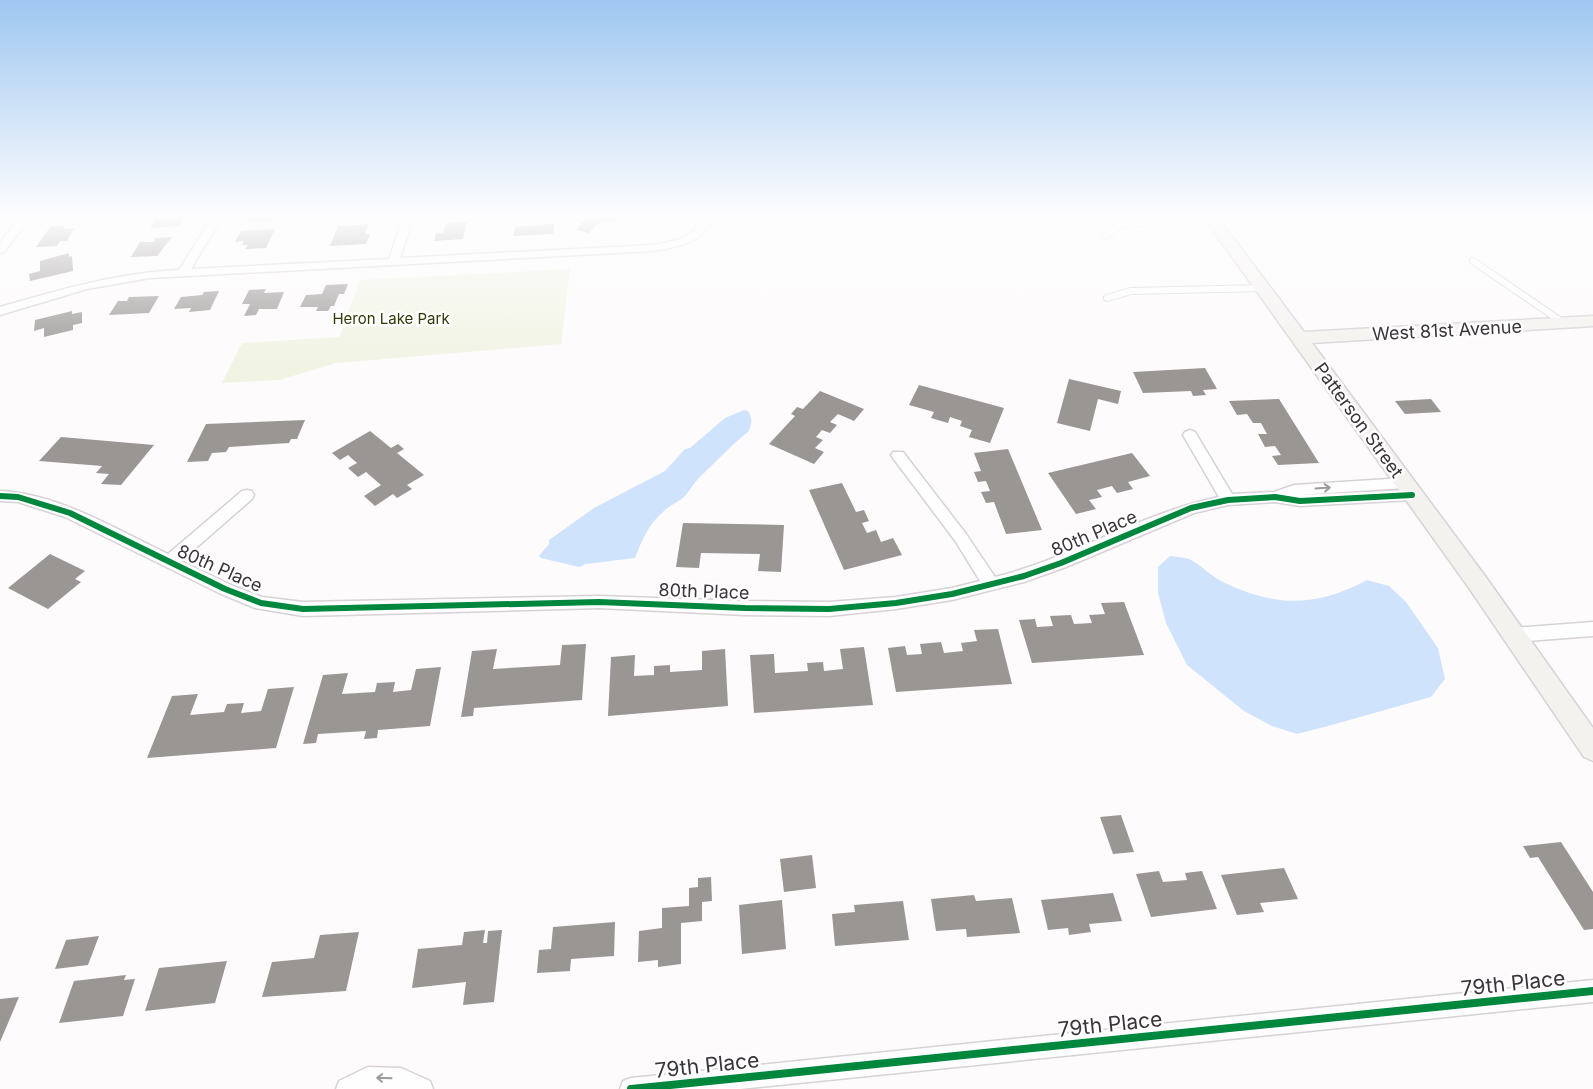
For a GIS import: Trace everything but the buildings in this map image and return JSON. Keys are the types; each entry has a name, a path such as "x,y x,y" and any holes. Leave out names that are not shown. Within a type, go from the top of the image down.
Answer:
{"street":[{"path":"183,273 187,266"},
{"path":"0,310 108,281 150,275 321,266"},
{"name":"Patterson Street","path":"1247,266 1593,748"},
{"name":"West 81st Avenue","path":"1300,338 1593,321"},
{"path":"1190,435 1228,500"},
{"path":"898,455 961,538 992,584"},
{"name":"80th Place","path":"0,496 18,497 46,504 70,513 225,589 261,603 302,609 599,602 745,608 829,609 896,603 952,594 992,584 1062,563 1191,508 1228,500 1275,496 1300,501 1408,489"},
{"path":"169,562 247,495"},
{"path":"1513,635 1593,629"},
{"name":"79th Place","path":"631,1089 1593,992"},
{"path":"347,1089 368,1078 401,1079 422,1089"}],"lane":[{"path":"1479,266 1562,322"},
{"path":"1108,298 1131,291 1264,288"}],"green space":[{"name":"Heron Lake Park","path":"570,269 561,344 336,363 279,380 222,383 242,343 339,337 360,280"}],"water":[{"path":"744,410 748,411 751,419 748,432 699,478 684,497 667,508 657,518 646,534 635,558 586,564 579,567 539,556 549,544 549,540 594,508 665,471 685,449 690,448 725,418"},
{"path":"1170,556 1189,559 1221,581 1240,590 1277,599 1294,601 1329,596 1367,580 1389,586 1406,602 1438,648 1445,679 1431,697 1328,726 1297,734 1272,726 1244,711 1187,665 1166,623 1158,593 1158,567"}],"cycle path":[{"path":"0,496 18,497 70,513 225,589 261,603 303,609 599,602 745,608 829,609 896,603 952,594 1024,576 1061,563 1191,508 1228,500 1275,497 1300,501 1412,495"},
{"path":"631,1089 1593,991"}]}
